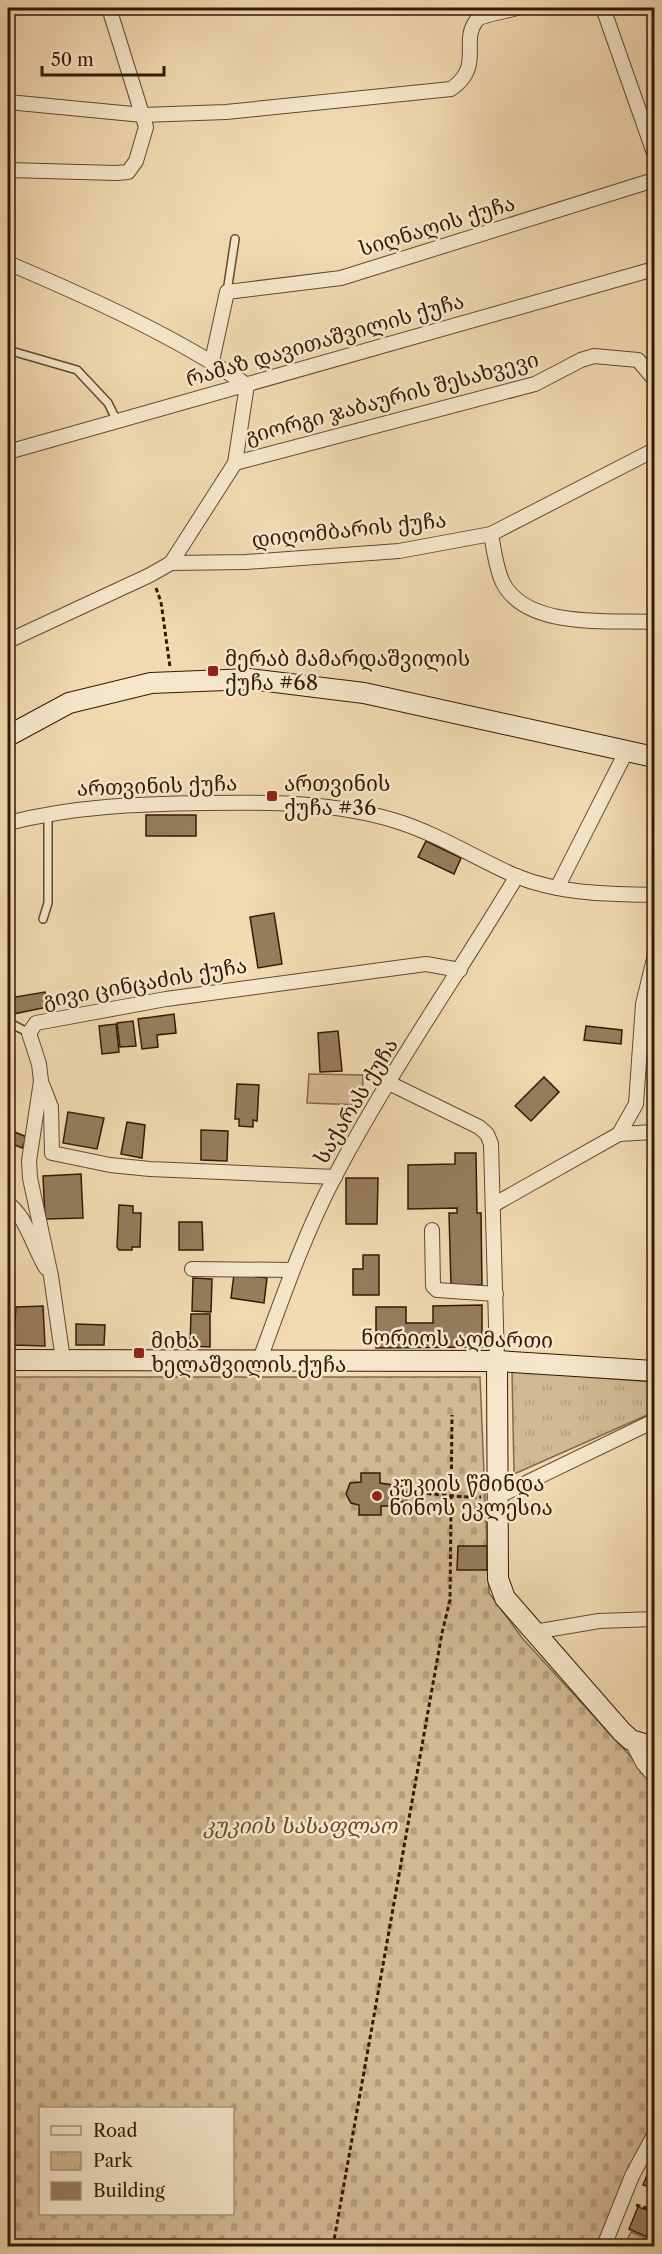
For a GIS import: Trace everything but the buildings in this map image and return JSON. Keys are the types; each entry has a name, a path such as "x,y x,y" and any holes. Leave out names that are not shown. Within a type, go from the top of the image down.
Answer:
{"street":[{"path":"8,170 128,172 136,161 146,127 109,8"},
{"path":"8,102 143,115 312,106 451,89 462,81 470,67 472,32 476,21 483,16 501,14 517,8"},
{"path":"603,8 654,153"},
{"name":"სიღნაღის ქუჩა","path":"227,292 341,278 654,180"},
{"path":"8,263 128,318 212,361 248,385 236,463 171,563 8,641"},
{"name":"რამაზ დავითაშვილის ქუჩა","path":"8,452 116,419 248,385 654,269"},
{"path":"212,361 227,292"},
{"name":"გიორგი ჯაბაურის შესახვევი","path":"236,463 535,384 581,360 594,356 638,360 654,379"},
{"name":"დიღომბარის ქუჩა","path":"171,563 246,562 399,551 491,534 654,450"},
{"path":"491,534 502,582 513,597 531,610 558,618 652,622"},
{"path":"8,736 69,703 151,683 250,679 364,693 654,757"},
{"path":"557,888 626,752"},
{"name":"ართვინის ქუჩა","path":"8,823 48,813 111,805 230,803 324,807 395,821 433,835 517,876 557,888 584,893 654,896"},
{"name":"საქარას ქუჩა","path":"259,1362 292,1270 335,1177 389,1083 517,876"},
{"path":"619,1134 636,1104 643,1004 654,959"},
{"name":"გივი ცინცაძის ქუჩა","path":"63,1360 51,1276 29,1161 41,1081 39,1064 29,1033 36,1023 255,986 426,964 460,970"},
{"path":"41,1081 51,1107 52,1153 110,1165 150,1170 335,1177"},
{"path":"389,1083 479,1127 487,1134 491,1144 495,1204 498,1579 505,1598 631,1740 643,1763 654,1776"},
{"path":"495,1204 619,1134 653,1131"},
{"path":"8,1204 21,1217 34,1249 51,1276"},
{"path":"432,1230 433,1286 437,1290 496,1294"},
{"path":"192,1269 292,1270"},
{"name":"ნორიოს აღმართი","path":"8,1360 497,1361 654,1371"},
{"path":"497,1497 654,1421"},
{"path":"534,1632 598,1621 654,1619"},
{"path":"631,1740 654,1747"},
{"path":"604,2247 632,2176 654,2135"}],"lane":[{"path":"227,292 235,239"},
{"path":"8,350 77,370 108,403 116,419"},
{"path":"44,919 48,903 48,813"},
{"path":"8,1022 29,1033"}],"path":[{"path":"150,575 161,602 172,682"},
{"path":"333,2247 450,1600 453,1498 452,1415"},
{"path":"412,1493 442,1493 453,1498 497,1497"},
{"path":"623,2201 654,2210"}],"green space":[{"path":"309,1074 363,1075 362,1105 307,1103"},
{"path":"512,1371 654,1382 654,1412 514,1474"},
{"name":"კუკიის სასაფლაო","path":"8,1377 480,1377 489,1593 523,1639 654,1782 654,2119 596,2246 8,2246"},
{"path":"631,2232 654,2242 653,2246 624,2246"}],"place":[{"name":"მერაბ მამარდაშვილის ქუჩა #68","path":"213,671"},
{"name":"ართვინის ქუჩა #36","path":"272,796"},
{"name":"მიხა ხელაშვილის ქუჩა","path":"139,1353"},
{"name":"კუკიის წმინდა ნინოს ეკლესია","path":"377,1496"}]}
